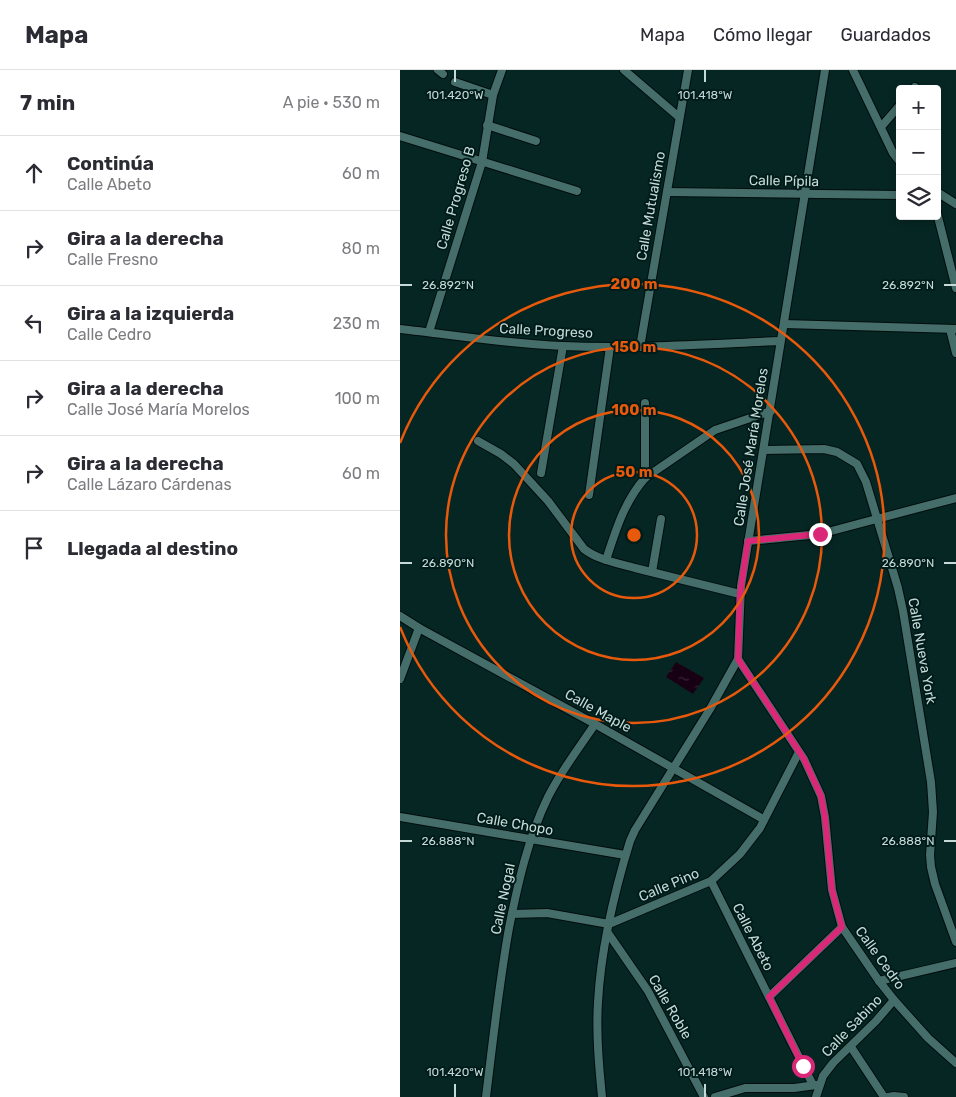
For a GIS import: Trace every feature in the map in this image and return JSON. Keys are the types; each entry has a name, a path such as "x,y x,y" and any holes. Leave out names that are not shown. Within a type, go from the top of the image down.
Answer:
{"street":[{"name":"Calle Progreso B","path":"429,332 482,162 494,95 502,70"},
{"path":"624,70 679,117"},
{"name":"Calle Mutualismo","path":"640,347 688,70"},
{"name":"Calle José María Morelos","path":"602,1097 598,1058 598,1002 609,924 625,855 635,830 710,709 738,659 740,594 825,70"},
{"path":"853,70 896,157"},
{"path":"455,82 494,95"},
{"path":"881,127 896,110"},
{"path":"488,125 536,141"},
{"path":"400,136 577,191"},
{"name":"Calle Pípila","path":"667,192 896,195"},
{"path":"941,195 956,204"},
{"path":"939,220 956,288"},
{"path":"784,324 953,329 956,353"},
{"name":"Calle Progreso","path":"400,328 495,341 563,346 640,347 780,341"},
{"path":"541,473 563,346"},
{"path":"589,495 610,347"},
{"path":"645,403 645,478"},
{"path":"606,560 624,509 637,487 645,478 715,430 771,411"},
{"path":"478,441 508,458 548,502 584,549 595,556 740,594"},
{"name":"Calle Nueva York","path":"764,450 824,449 837,452 851,459 861,470 878,519 903,611 931,782 933,812 931,867 956,942"},
{"path":"748,541 820,534 956,498"},
{"path":"652,572 661,519"},
{"name":"Calle Maple","path":"400,616 763,819"},
{"path":"400,679 419,628"},
{"name":"Calle Cedro","path":"738,659 808,766 823,804 832,890 842,927 878,981 928,1038 956,1063"},
{"name":"Calle Nogal","path":"486,1097 500,983 512,914 530,840 548,797 595,724"},
{"name":"Calle Pino","path":"609,924 710,881 740,854 756,834 799,752"},
{"name":"Calle Chopo","path":"400,817 625,855"},
{"name":"Calle Abeto","path":"710,881 816,1085"},
{"path":"512,914 547,913 609,924"},
{"path":"769,997 842,927"},
{"name":"Calle Roble","path":"608,933 651,996 704,1097"},
{"path":"878,981 956,963"},
{"name":"Calle Sabino","path":"816,1097 816,1085 833,1064 894,1000"},
{"path":"851,1047 884,1097"},
{"path":"715,1097 745,1088 794,1088 816,1085"},
{"path":"888,1097 904,1097"}],"water":[{"path":"676,662 704,678 693,694 666,677"}],"route":[{"path":"803,1066 769,997 842,927 838,918 832,890 825,817 821,796 804,759 738,659 738,628 740,594 748,541 820,534"}]}
